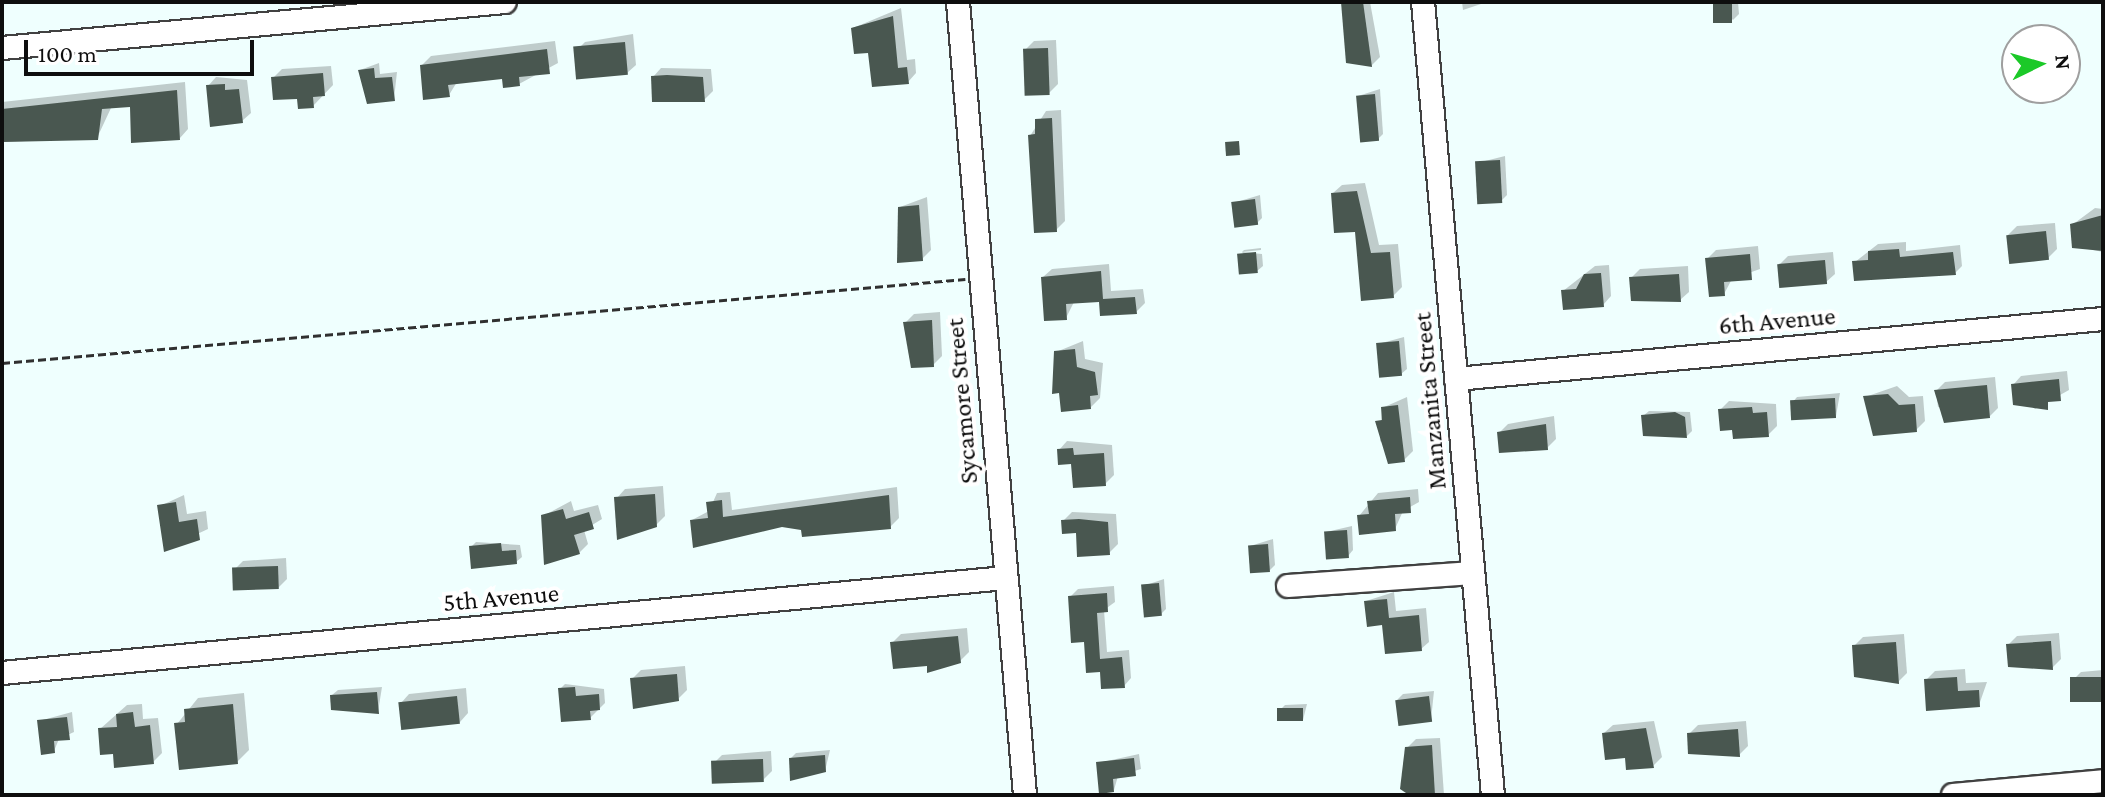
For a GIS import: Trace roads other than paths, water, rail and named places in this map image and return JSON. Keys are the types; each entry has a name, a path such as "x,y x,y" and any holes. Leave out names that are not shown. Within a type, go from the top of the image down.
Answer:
{"street":[{"path":"2,48 505,2"},
{"name":"Sycamore Street","path":"958,2 1025,795"},
{"name":"Manzanita Street","path":"1423,2 1493,795"},
{"name":"6th Avenue","path":"1456,379 2103,319"},
{"path":"1288,586 1473,573"},
{"name":"5th Avenue","path":"2,673 1005,578"},
{"path":"1953,795 2103,781"}]}
